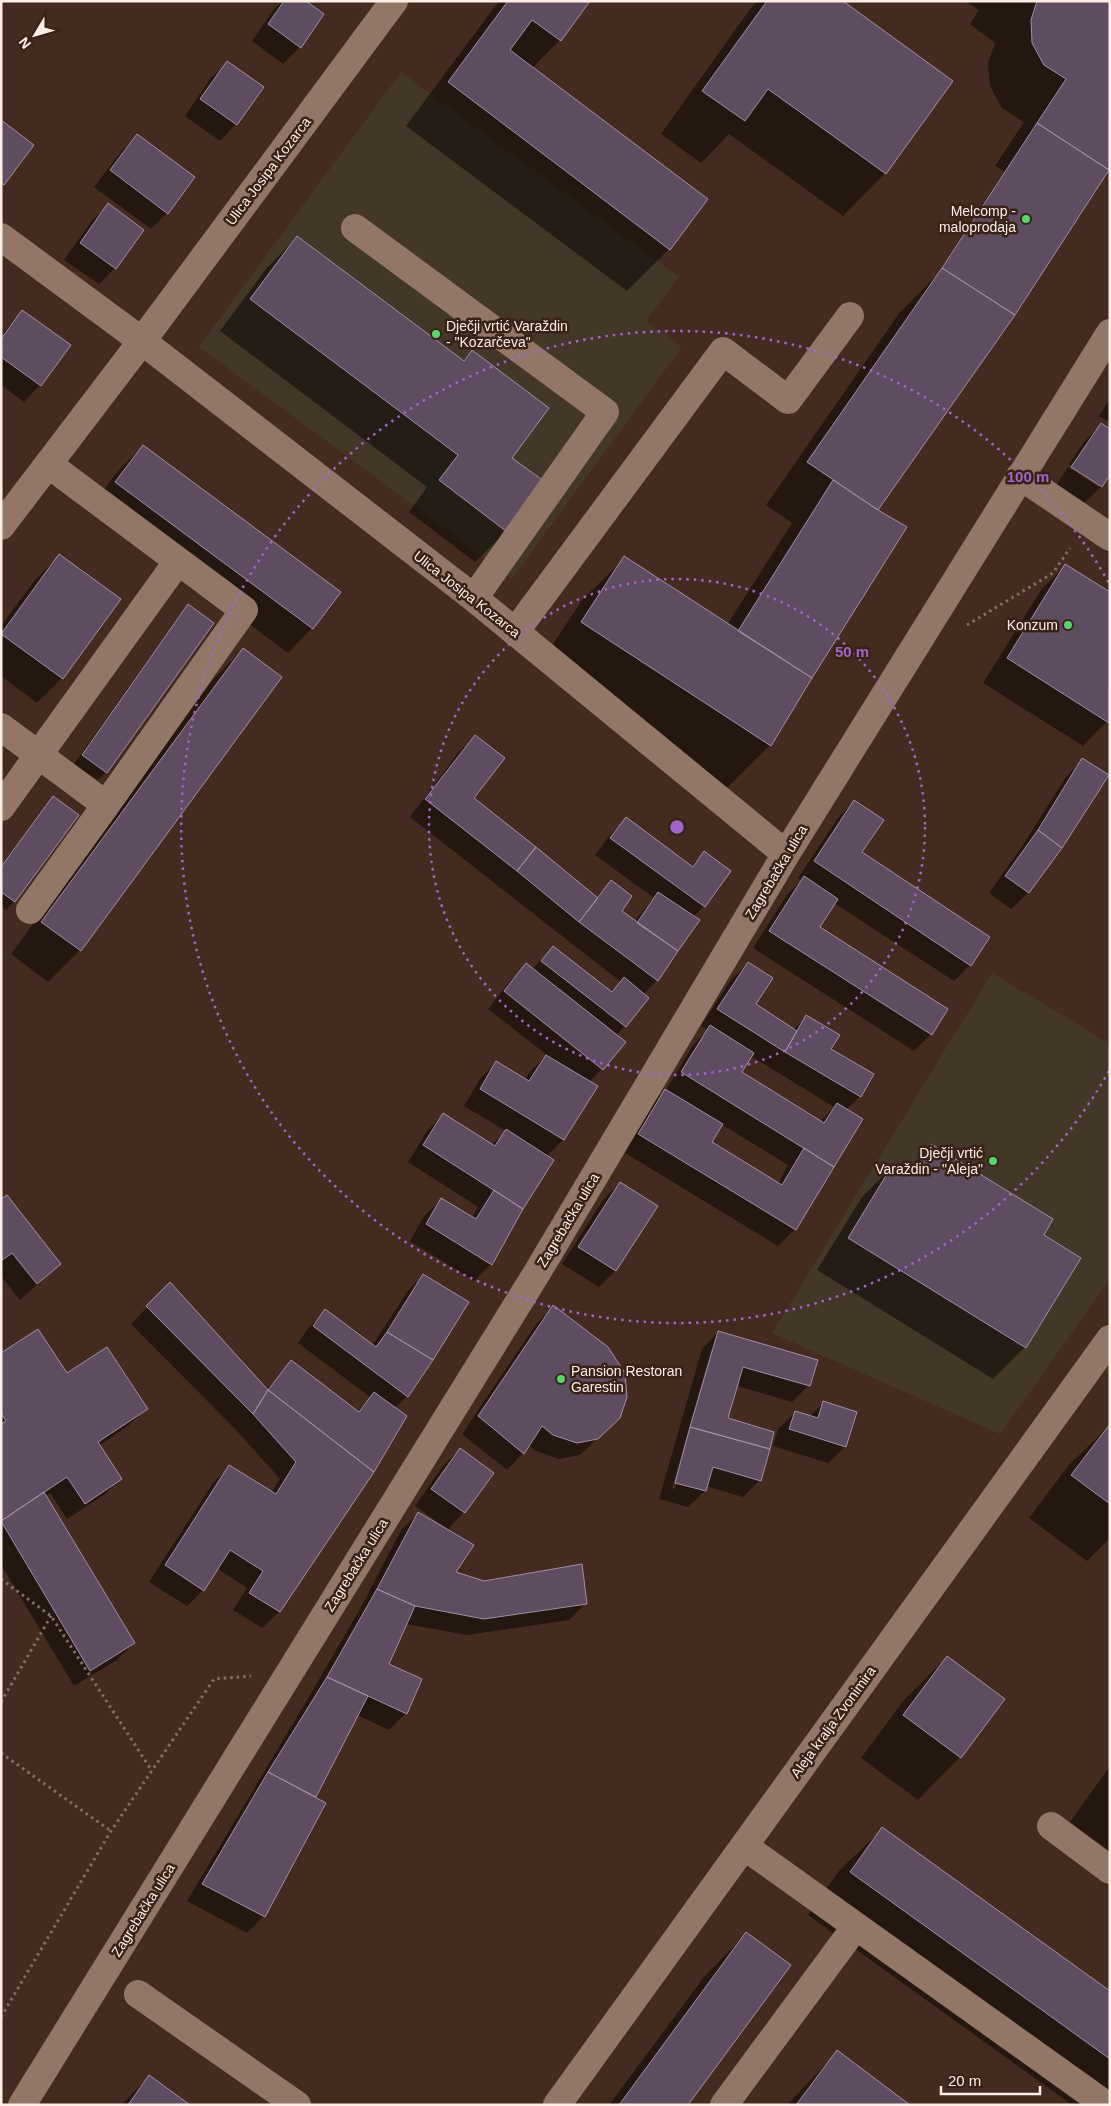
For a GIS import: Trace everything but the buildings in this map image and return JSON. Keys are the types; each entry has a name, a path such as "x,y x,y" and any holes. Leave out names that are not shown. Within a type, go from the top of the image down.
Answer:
{"street":[{"name":"Ulica Josipa Kozarca","path":"1,526 142,341 388,3"},
{"path":"355,228 605,412 474,598"},
{"name":"Ulica Josipa Kozarca","path":"1,237 142,341 474,598 786,854"},
{"path":"515,632 723,351 788,400 850,316"},
{"name":"Zagrebačka ulica","path":"22,2105 535,1276 786,854 1110,333"},
{"path":"30,910 244,610 48,464"},
{"path":"1020,476 1099,530"},
{"path":"1,807 178,561"},
{"path":"1,727 106,805"},
{"name":"Aleja kralja Zvonimira","path":"557,2105 1110,1339"},
{"path":"1051,1826 1110,1870"},
{"path":"744,1846 1106,2105"},
{"path":"724,2105 856,1926"},
{"path":"138,1994 297,2105"}],"path":[{"path":"962,628 1053,573 1099,530"},
{"path":"1,1579 51,1616 152,1771"},
{"path":"1,1702 51,1616"},
{"path":"1,2017 111,1831 214,1679 289,1673"},
{"path":"1,1753 111,1831"}],"shaded area":[{"name":"Dječji vrtić Varaždin - \"Kozarčeva\"","path":"401,72 679,277 646,321 682,347 512,578 199,347"},
{"name":"Dječji vrtić Varaždin - \"Aleja\"","path":"992,973 1110,1044 1110,1279 1000,1434 772,1333"}],"place":[{"name":"Melcomp - maloprodaja","path":"1026,219"},
{"name":"Dječji vrtić Varaždin - \"Kozarčeva\"","path":"436,334"},
{"name":"Konzum","path":"1068,625"},
{"name":"Dječji vrtić Varaždin - \"Aleja\"","path":"993,1161"},
{"name":"Pansion Restoran Garestin","path":"561,1379"}]}
